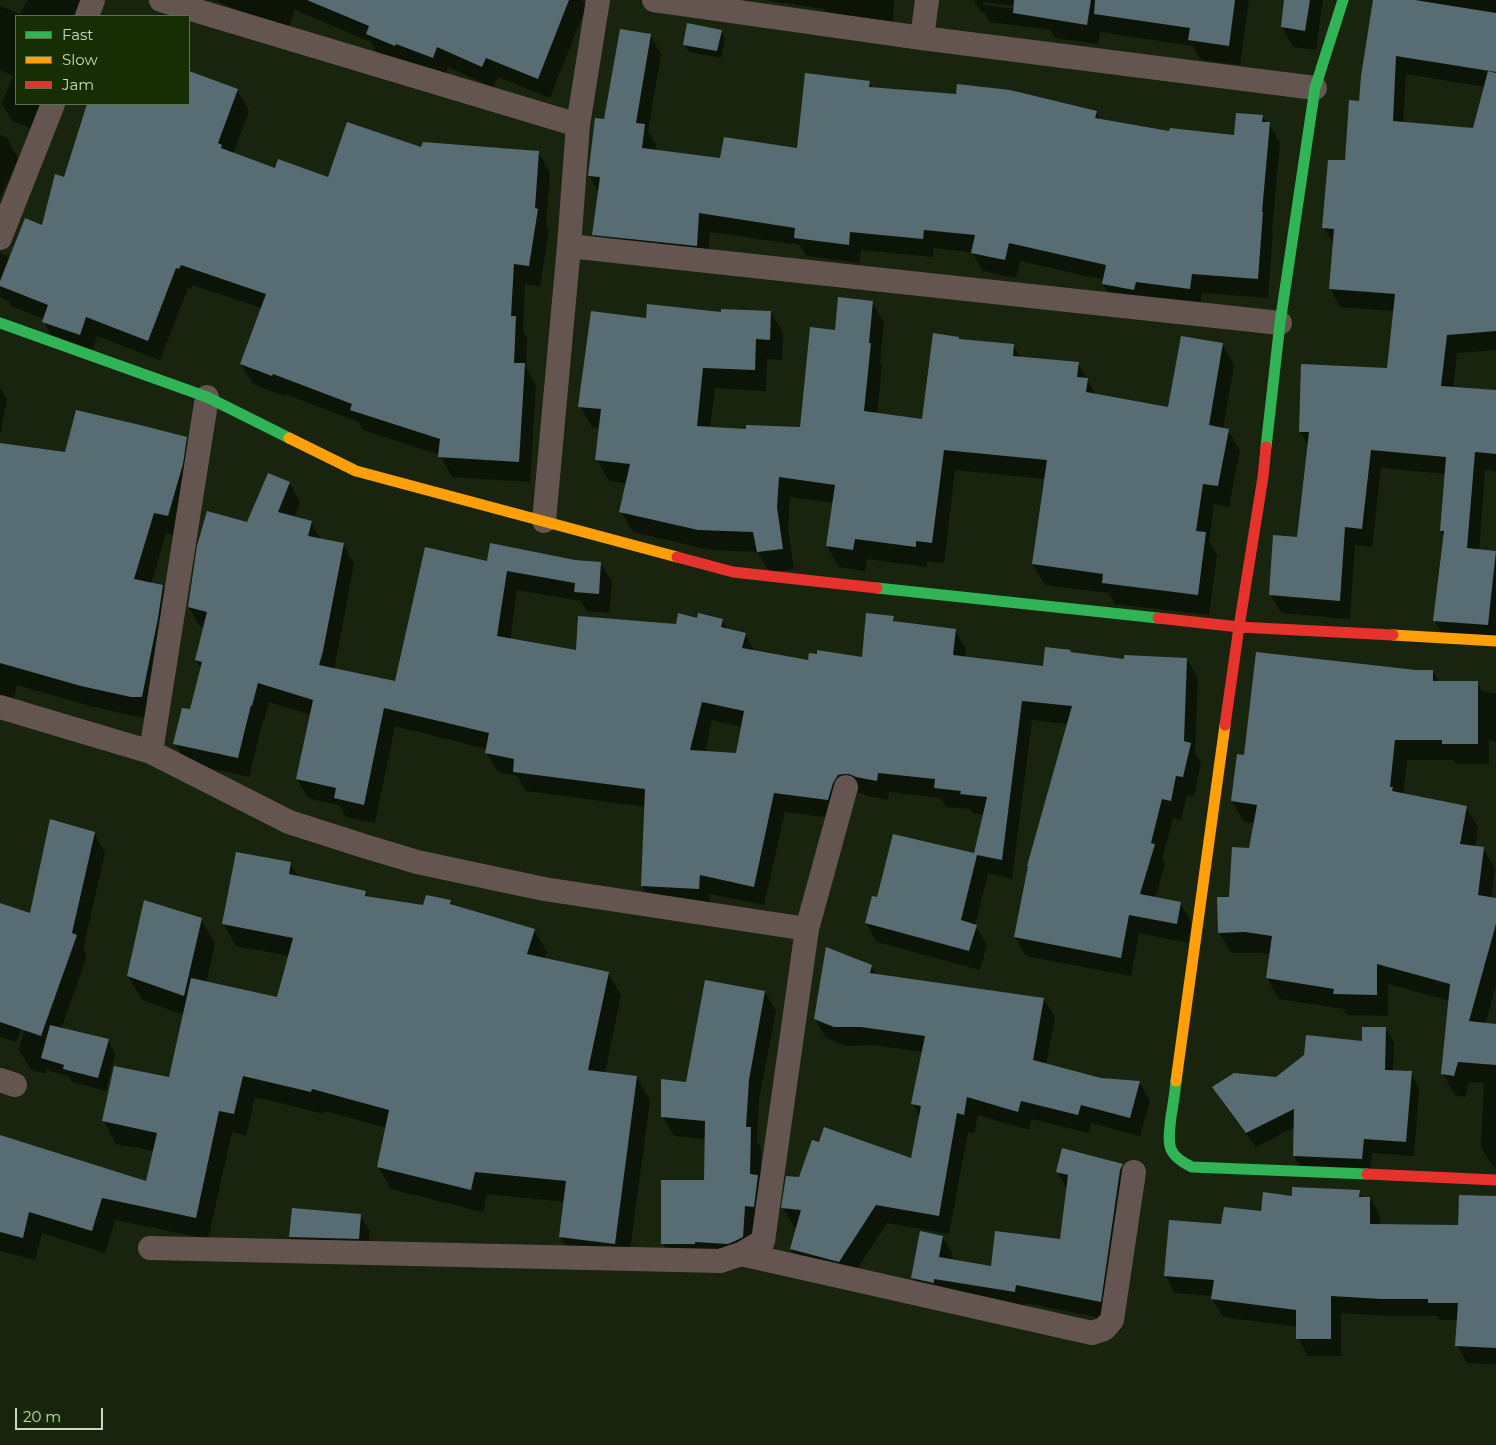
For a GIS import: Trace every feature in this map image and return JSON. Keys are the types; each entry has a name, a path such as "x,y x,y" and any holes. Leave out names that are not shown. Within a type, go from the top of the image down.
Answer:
{"street":[{"path":"87,15 94,0"},
{"path":"161,0 578,125"},
{"path":"544,521 578,125 598,0"},
{"path":"654,0 922,38 1315,88"},
{"path":"922,38 927,0"},
{"path":"1343,0 1315,88 1280,323 1263,477 1239,627 1168,1141 1172,1153 1180,1161 1192,1167 1496,1180"},
{"path":"0,238 53,105"},
{"path":"569,246 1280,323"},
{"path":"0,323 207,397 356,471 733,572 1239,627 1496,641"},
{"path":"151,752 207,397"},
{"path":"0,707 151,752 289,822 417,862 544,889 807,929"},
{"path":"150,1248 720,1262 741,1254 764,1240 807,929 846,787"},
{"path":"741,1254 1092,1333 1104,1330 1112,1320 1134,1172"}],"building":[{"path":"307,0 569,0 538,79 486,58 482,67 437,47 433,58 396,44 395,46 366,34 369,26"},
{"path":"1014,0 1091,0 1087,25 1013,13"},
{"path":"1095,0 1235,0 1229,46 1188,40 1190,28 1094,14"},
{"path":"1284,0 1310,0 1305,31 1281,27"},
{"path":"1373,0 1415,0 1496,13 1496,72 1396,56 1393,121 1473,128 1488,71 1496,73 1496,331 1447,335 1441,386 1496,390 1496,454 1475,452 1467,548 1496,551 1488,625 1433,621 1444,531 1440,531 1446,457 1371,450 1362,529 1345,527 1340,601 1269,595 1273,535 1297,537 1309,432 1299,432 1301,364 1387,368 1395,294 1329,289 1334,229 1322,228 1328,160 1345,160 1349,100 1359,101"},
{"path":"687,23 722,30 717,51 683,45"},
{"path":"620,29 651,34 636,123 645,124 642,148 720,158 724,137 797,148 805,73 870,81 869,87 956,94 957,84 1010,90 1097,111 1095,118 1169,131 1170,128 1234,135 1236,113 1263,115 1262,122 1270,122 1258,279 1192,274 1190,289 1136,282 1134,290 1102,284 1106,265 1009,243 1005,260 971,253 975,235 924,230 923,239 850,232 849,245 794,238 795,228 699,213 697,246 592,235 600,177 588,176 595,118 604,119"},
{"path":"190,71 238,89 218,143 222,145 221,148 275,168 278,159 328,177 347,122 421,147 423,142 539,151 535,208 538,209 529,266 514,264 511,316 516,316 514,363 525,363 519,462 438,457 440,439 350,410 352,404 273,374 272,376 240,364 266,294 181,265 179,269 176,268 148,341 86,317 80,335 42,322 48,305 0,286 0,281 25,218 42,225 55,174 64,177 87,105 190,105"},
{"path":"838,297 873,301 864,411 922,419 933,333 959,337 959,339 1014,344 1013,356 1079,362 1077,377 1088,378 1086,392 1168,407 1181,336 1223,343 1209,425 1229,429 1218,486 1203,484 1196,531 1206,532 1198,595 1102,583 1103,574 1032,564 1047,460 944,450 932,543 916,541 916,547 855,539 853,550 826,546 835,485 779,477 777,507 783,549 757,552 753,532 698,530 619,512 630,464 595,460 601,409 578,407 591,311 646,318 647,304 721,312 721,309 771,311 770,340 756,339 755,370 703,368 697,426 746,429 746,425 800,427 810,327 835,330"},
{"path":"76,410 187,437 183,464 168,516 154,513 134,579 163,585 142,697 131,697 81,686 0,663 0,443 65,452"},
{"path":"268,473 290,482 278,512 312,521 308,536 344,543 319,665 395,681 425,547 487,561 490,543 575,560 601,562 599,594 574,592 575,583 507,571 497,636 576,650 578,616 676,624 678,613 697,618 698,613 723,619 721,627 746,633 742,648 808,660 809,653 817,654 817,650 862,657 866,613 894,616 893,621 956,629 953,655 1043,666 1045,647 1124,659 1124,655 1187,658 1184,741 1191,743 1183,777 1176,776 1171,801 1162,799 1151,843 1155,844 1140,894 1181,902 1177,924 1129,915 1121,958 1014,937 1027,866 1072,706 1022,701 1002,860 977,855 961,920 977,925 969,951 865,923 872,896 877,897 893,834 974,853 987,797 960,794 961,791 934,788 935,779 878,773 877,781 843,774 838,775 833,783 828,800 774,793 754,887 700,875 699,889 641,886 645,789 513,772 514,759 485,753 489,733 384,708 364,805 334,798 336,788 296,779 313,700 258,683 238,758 173,744 182,708 190,709 202,662 195,660 207,612 188,607 197,546 207,511 247,522","holes":["702,702 744,711 736,753 690,750"]},
{"path":"1256,652 1416,670 1433,670 1433,681 1478,681 1478,744 1442,744 1442,740 1395,740 1390,787 1393,787 1392,791 1467,806 1460,844 1484,847 1478,895 1496,898 1496,924 1469,1021 1496,1024 1496,1065 1458,1062 1454,1076 1441,1074 1450,984 1377,964 1377,995 1333,994 1334,989 1266,978 1272,936 1245,932 1218,933 1217,897 1229,897 1232,847 1249,848 1257,805 1231,801 1237,754 1244,755"},
{"path":"50,819 95,832 72,933 77,935 41,1036 0,1022 0,903 30,913"},
{"path":"236,852 291,862 289,874 366,891 365,896 423,905 426,895 451,900 450,904 535,929 527,954 609,972 588,1070 637,1076 615,1244 559,1237 566,1181 475,1172 471,1190 377,1167 389,1110 312,1089 311,1092 243,1076 234,1114 219,1111 196,1218 102,1198 92,1231 29,1212 23,1238 0,1232 0,1135 146,1181 157,1133 102,1121 114,1066 169,1077 191,978 277,997 293,938 222,924"},
{"path":"144,900 202,918 184,996 127,976"},
{"path":"826,947 872,965 870,973 1044,998 1033,1060 1101,1078 1140,1081 1130,1118 1081,1105 1078,1115 1021,1101 1018,1112 967,1097 964,1115 957,1113 939,1216 876,1205 839,1262 790,1249 801,1210 781,1208 786,1176 799,1177 812,1140 819,1142 824,1127 911,1158 921,1106 911,1104 925,1036 861,1027 834,1027 814,1019"},
{"path":"705,980 765,991 749,1080 746,1127 751,1127 750,1174 758,1175 754,1207 745,1206 743,1237 728,1244 695,1242 695,1244 661,1244 661,1180 704,1180 705,1121 661,1117 661,1079 686,1082"},
{"path":"50,1025 109,1039 98,1078 63,1069 64,1065 41,1058"},
{"path":"1362,1027 1386,1027 1385,1070 1412,1071 1406,1142 1364,1139 1362,1159 1293,1156 1294,1109 1246,1133 1212,1087 1234,1073 1276,1077 1304,1055 1306,1035 1362,1041"},
{"path":"1062,1148 1123,1164 1120,1170 1101,1302 1016,1285 1015,1292 934,1279 934,1283 911,1278 920,1231 943,1236 939,1257 991,1266 995,1231 1060,1239 1068,1175 1056,1172"},
{"path":"1292,1187 1360,1190 1359,1197 1370,1197 1370,1224 1458,1225 1459,1195 1496,1196 1496,1348 1455,1346 1458,1303 1428,1303 1428,1299 1331,1296 1331,1339 1296,1339 1296,1310 1211,1299 1214,1280 1164,1276 1169,1220 1221,1224 1224,1207 1261,1211 1263,1192 1292,1196"},
{"path":"292,1208 361,1214 359,1239 289,1237"}],"traffic: fast":[{"path":"1266,447 1280,323 1315,88 1343,0"},
{"path":"0,323 207,397 289,438"},
{"path":"877,588 1158,618"},
{"path":"1176,1081 1169,1134 1170,1147 1177,1158 1192,1167 1367,1174"}],"traffic: slow":[{"path":"289,438 356,471 677,557"},
{"path":"1393,635 1496,641"},
{"path":"1176,1081 1225,725"}],"traffic: jam":[{"path":"1225,725 1266,447"},
{"path":"677,557 733,572 877,588"},
{"path":"1158,618 1239,627 1393,635"},
{"path":"1367,1174 1496,1180"}]}
